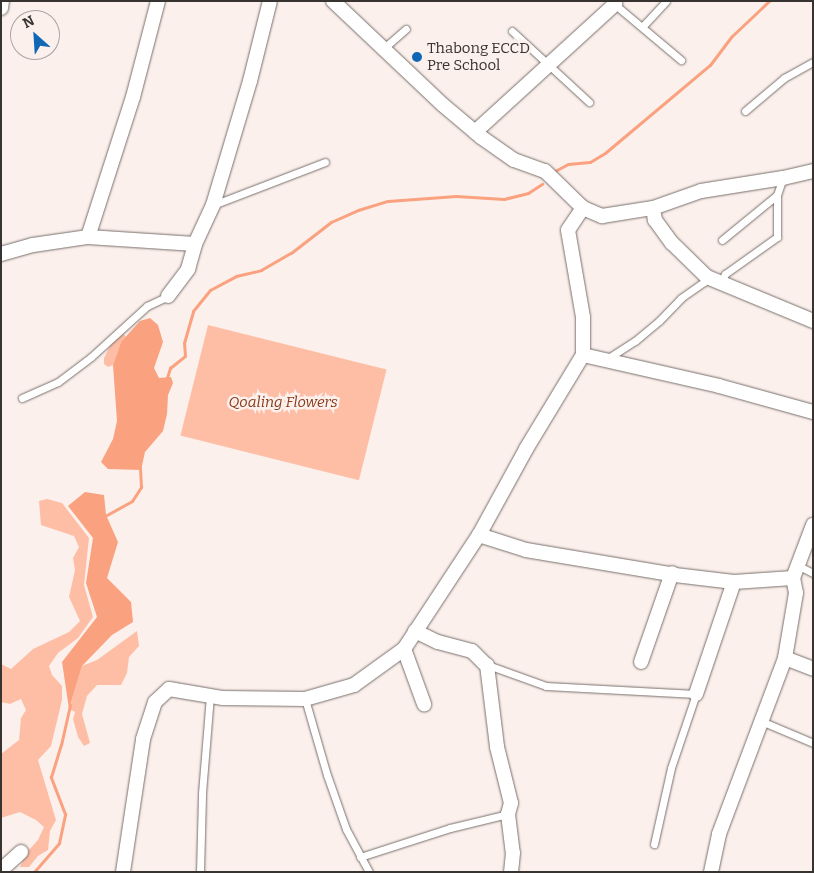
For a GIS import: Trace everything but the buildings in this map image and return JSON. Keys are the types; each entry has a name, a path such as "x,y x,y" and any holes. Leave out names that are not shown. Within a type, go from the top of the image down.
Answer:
{"street":[{"path":"1,8 2,1"},
{"path":"88,238 132,97 158,1"},
{"path":"168,296 188,270 195,244 212,205 250,81 270,1"},
{"path":"333,1 443,105 502,154 545,171 583,208 602,216 653,208 701,191 783,178 813,171"},
{"path":"475,132 605,16 613,3"},
{"path":"123,872 143,739 155,702 169,689 210,696 305,699 354,685 404,649 479,535 526,449 583,355 583,317 568,230 583,208"},
{"path":"653,208 655,220 672,243 707,277 813,322"},
{"path":"1,254 33,245 88,238 195,244"},
{"path":"583,355 720,386 813,412"},
{"path":"711,872 719,834 785,658 796,593 795,572 813,525"},
{"path":"479,535 526,550 734,582 795,572"},
{"path":"641,662 672,573"},
{"path":"696,694 734,582"},
{"path":"415,631 438,642 472,652 486,665 497,747 511,803 508,814 513,854 511,872"},
{"path":"404,649 424,704"},
{"path":"785,658 813,669"},
{"path":"1,870 22,852"}],"lane":[{"path":"642,27 666,1"},
{"path":"613,3 680,60"},
{"path":"384,48 406,29"},
{"path":"512,31 547,66 589,102"},
{"path":"745,111 784,78 813,62"},
{"path":"212,205 325,162"},
{"path":"722,282 725,274 777,237 776,195 783,178"},
{"path":"722,240 776,195"},
{"path":"612,361 610,357 635,341 659,322 681,298 704,282 707,277"},
{"path":"22,398 58,382 91,357 147,306 168,296"},
{"path":"795,572 813,573"},
{"path":"486,665 546,686 696,694 671,768 654,844"},
{"path":"200,872 202,792 210,696"},
{"path":"305,699 327,775 346,829 369,872"},
{"path":"762,721 813,743"},
{"path":"360,857 450,828 508,814"}],"green space":[{"name":"Qoaling Flowers","path":"208,325 387,370 359,480 180,436"},
{"path":"123,333 126,337 121,342 113,365 108,367 104,364 104,358 113,340"},
{"path":"47,499 62,503 89,538 84,585 93,617 78,638 58,653 49,666 52,675 62,686 62,700 51,746 38,760 56,820 50,831 48,850 38,856 29,867 20,867 27,852 38,840 44,827 36,820 20,812 1,818 1,754 19,740 21,718 26,710 21,699 10,704 1,702 1,664 11,669 33,649 69,632 80,621 69,597 75,570 73,558 79,547 74,536 41,525 39,501"},
{"path":"137,631 139,646 129,657 127,673 121,685 97,685 87,696 82,714 90,743 84,746 78,737 73,719 75,712 69,709 82,666 97,660"}],"shaded area":[{"path":"150,318 158,325 163,342 154,368 159,378 171,377 173,383 168,395 167,414 163,431 145,452 141,470 108,469 101,462 113,439 117,421 113,365 121,342 140,321"},
{"path":"85,492 104,495 106,515 118,542 107,578 131,602 133,622 112,635 82,666 69,709 62,662 97,617 86,583 93,538 68,506"}],"waterway":[{"path":"553,172 568,164 590,162 605,153 710,65 732,36 769,1"},
{"path":"166,381 170,368 185,356 184,343 193,311 210,290 236,276 261,270 291,253 331,222 358,210 388,201 456,196 504,199 528,193 542,184"},
{"path":"105,516 132,501 141,487 140,466"},
{"path":"34,872 59,843 65,814 51,777 61,745 70,705"}],"place":[{"name":"Thabong ECCD Pre School","path":"417,57"}]}
